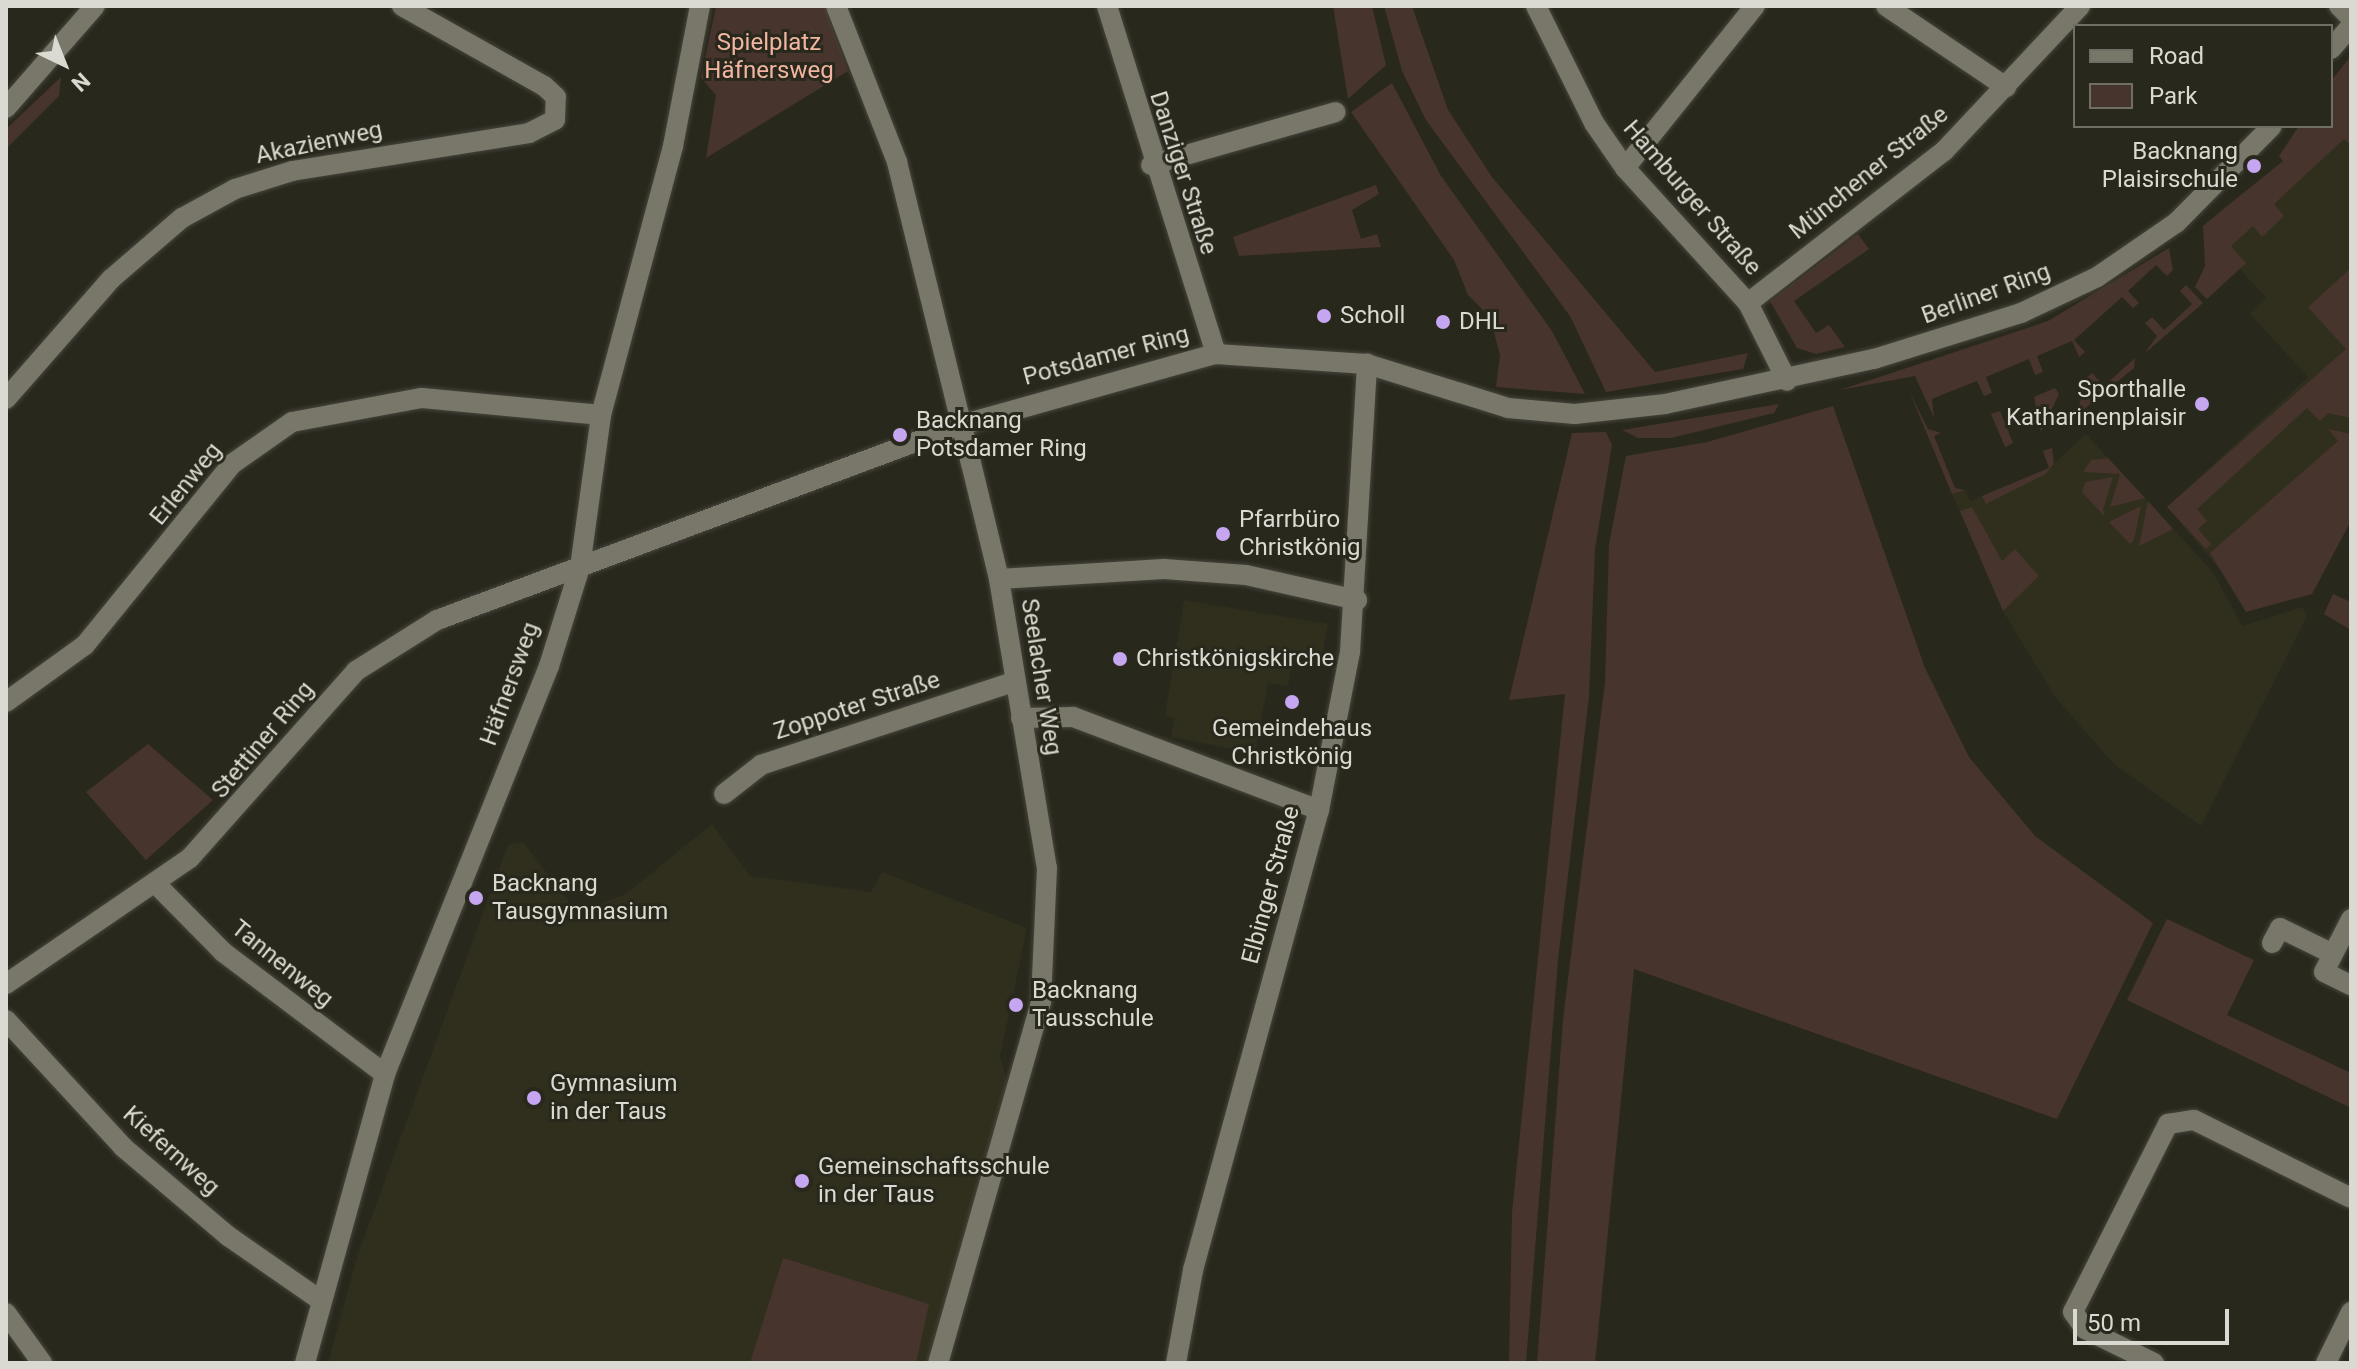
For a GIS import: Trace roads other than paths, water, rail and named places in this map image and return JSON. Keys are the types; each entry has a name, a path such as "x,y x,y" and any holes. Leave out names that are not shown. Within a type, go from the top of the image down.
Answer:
{"street":[{"path":"6,108 95,6"},
{"name":"Akazienweg","path":"6,399 111,279 182,218 222,196 292,171 541,129 555,120 556,97 493,52 402,6"},
{"name":"Häfnersweg","path":"305,1363 385,1074 549,666 580,567 601,415 673,146 700,6"},
{"name":"Seelacher Weg","path":"836,6 897,162 999,579 1047,868 1041,1002 938,1363"},
{"name":"Danziger Straße","path":"1107,6 1151,165 1216,354"},
{"name":"Hamburger Straße","path":"1536,6 1567,77 1625,168 1748,303 1787,381"},
{"path":"1625,168 1755,6"},
{"path":"1886,6 2006,87"},
{"name":"Münchener Straße","path":"1748,303 1944,151 2080,6"},
{"path":"1151,165 1336,112"},
{"name":"Berliner Ring","path":"1665,404 1787,381 1948,338 2097,277 2176,223 2270,128"},
{"name":"Potsdamer Ring","path":"580,567 961,425 1216,354 1367,364 1508,408 1575,414 1665,404"},
{"name":"Elbinger Straße","path":"1176,1363 1193,1270 1319,810 1357,600 1367,364"},
{"name":"Erlenweg","path":"6,702 85,645 232,464 292,422 422,398 601,415"},
{"name":"Stettiner Ring","path":"6,984 155,883 221,830 293,738 386,647 437,620 580,567"},
{"path":"999,579 1164,569 1246,575 1357,600"},
{"name":"Zoppoter Straße","path":"724,794 761,765 1014,682"},
{"path":"1021,718 1073,717 1319,810"},
{"name":"Tannenweg","path":"155,883 223,952 385,1074"},
{"path":"2351,919 2324,972 2351,985"},
{"path":"2272,943 2280,928 2333,954"},
{"name":"Kiefernweg","path":"6,1020 123,1147 228,1236 320,1300"},
{"path":"2154,1363 2085,1329 2073,1312 2168,1124 2194,1120 2351,1198"},
{"path":"2326,1363 2351,1312"},
{"path":"6,1313 42,1363"}],"place":[{"name":"Backnang Plaisirschule","path":"2254,166"},
{"name":"Scholl","path":"1324,316"},
{"name":"DHL","path":"1443,322"},
{"name":"Sporthalle Katharinenplaisir","path":"2202,404"},
{"name":"Backnang Potsdamer Ring","path":"900,435"},
{"name":"Pfarrbüro Christkönig","path":"1223,534"},
{"name":"Christkönigskirche","path":"1120,659"},
{"name":"Gemeindehaus Christkönig","path":"1292,702"},
{"name":"Backnang Tausgymnasium","path":"476,898"},
{"name":"Backnang Tausschule","path":"1016,1005"},
{"name":"Gymnasium in der Taus","path":"534,1098"},
{"name":"Gemeinschaftsschule in der Taus","path":"802,1181"}],"park label":[{"name":"Spielplatz Häfnersweg","path":"769,57"}]}
